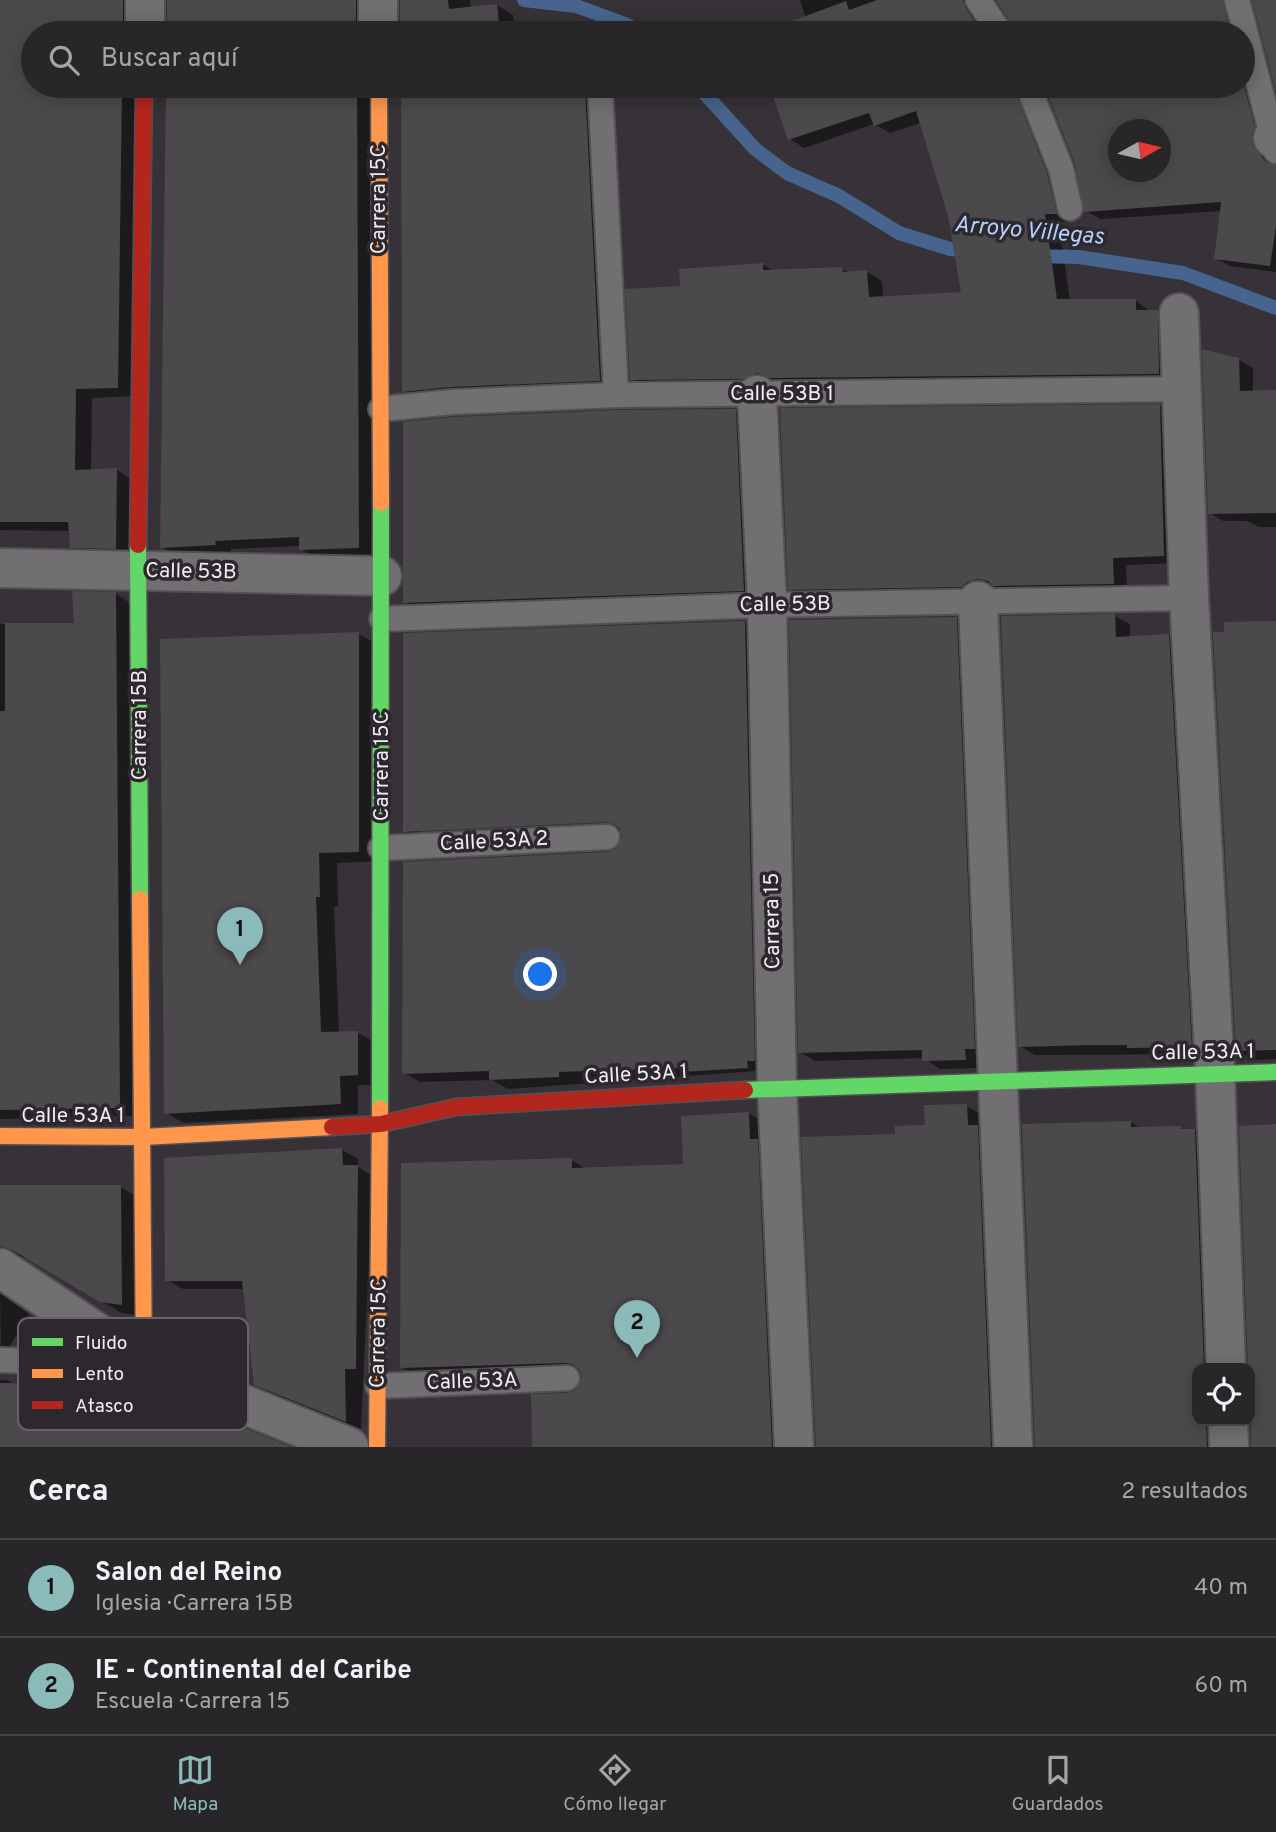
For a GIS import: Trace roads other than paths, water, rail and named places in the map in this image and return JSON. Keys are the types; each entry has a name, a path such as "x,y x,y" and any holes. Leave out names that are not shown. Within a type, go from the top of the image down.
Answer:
{"street":[{"path":"145,0 145,21"},
{"path":"378,0 378,21"},
{"name":"Carrera 15B","path":"144,98 138,571 144,1318"},
{"name":"Carrera 15C","path":"377,1447 382,619 379,98"},
{"path":"1179,313 1189,598 1215,1073 1226,1363"},
{"name":"Carrera 15","path":"757,395 767,605 777,1088 793,1447"},
{"name":"Calle 53B","path":"0,568 382,576"},
{"path":"978,601 1013,1447"},
{"name":"Calle 53A 1","path":"0,1136 143,1138 381,1124 456,1107 777,1088 1276,1072"},
{"path":"0,1268 75,1318"},
{"path":"248,1406 349,1447"},
{"path":"1228,1426 1229,1447"}],"lane":[{"path":"978,0 992,21"},
{"path":"1237,0 1243,21"},
{"path":"1255,67 1275,142"},
{"path":"601,98 616,395"},
{"path":"1033,98 1061,169 1070,208"},
{"name":"Calle 53B 1","path":"381,409 452,402 616,395 1183,389"},
{"name":"Calle 53B","path":"382,619 767,605 1189,598"},
{"name":"Calle 53A 2","path":"381,848 607,837"},
{"path":"0,1360 18,1360"},
{"name":"Calle 53A","path":"378,1386 567,1378"}],"waterway":[{"name":"Arroyo Villegas","path":"524,0 576,6 617,21"},
{"name":"Arroyo Villegas","path":"709,98 755,149 787,173 839,196 899,233 950,249 972,251"},
{"name":"Arroyo Villegas","path":"1034,256 1079,257 1183,273 1276,308"}],"place":[{"name":"Salon del Reino","path":"240,965"},
{"name":"IE - Continental del Caribe","path":"637,1358"}]}
